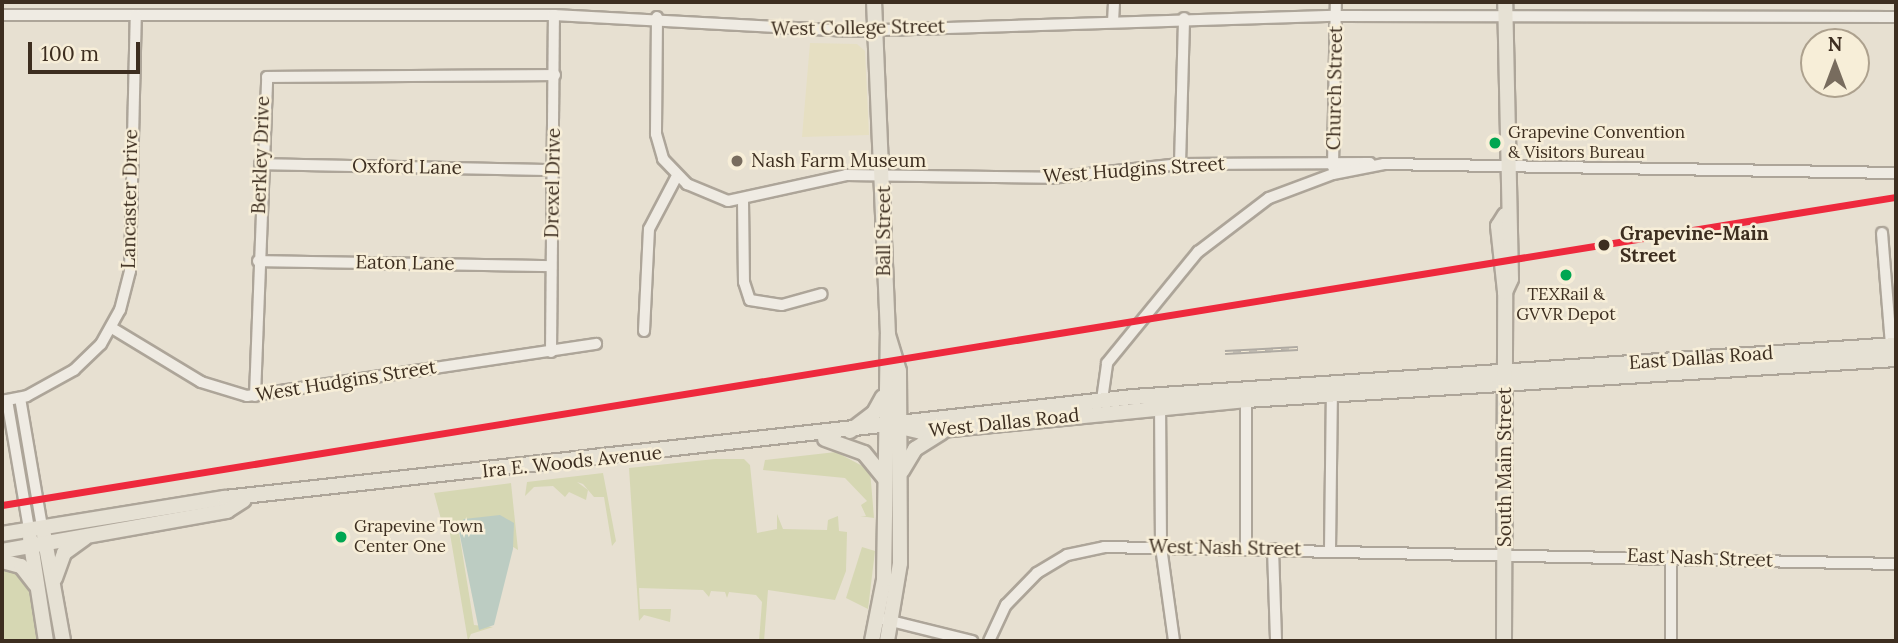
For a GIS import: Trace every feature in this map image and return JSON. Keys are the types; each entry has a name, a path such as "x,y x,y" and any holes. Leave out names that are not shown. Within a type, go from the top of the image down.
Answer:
{"main road":[{"name":"Ball Street","path":"874,2 884,174 888,335 884,429 886,619"},
{"name":"South Main Street","path":"1504,641 1505,292 1511,279 1505,215 1505,8"},
{"name":"Ball Street","path":"886,619 900,575 900,396 895,346 888,335"},
{"name":"East Dallas Road","path":"1505,377 1895,350"},
{"name":"West Dallas Road","path":"900,427 963,428 1160,401 1312,384 1505,377"},
{"name":"West Dallas Road","path":"900,427 922,419 1102,400 1272,399 1505,377"},
{"path":"1272,399 1312,384"},
{"path":"848,433 876,412 886,389"},
{"path":"900,396 922,419"},
{"path":"1051,418 1102,400"},
{"name":"Ira E. Woods Avenue","path":"37,535 244,499 900,427"},
{"path":"900,476 922,442 963,428"},
{"path":"813,437 864,453 884,478"},
{"name":"Ira E. Woods Avenue","path":"37,535 93,534 227,511 244,499"},
{"path":"2,534 37,535"},
{"path":"54,587 64,553 93,534"},
{"path":"2,551 37,535"},
{"path":"37,535 54,587 63,641"},
{"path":"37,535 38,589 46,641"},
{"path":"2,561 21,566 38,589"},
{"path":"872,641 886,619"},
{"path":"886,619 887,641"}],"street":[{"path":"95,2 95,15"},
{"path":"212,2 213,15"},
{"path":"356,2 356,15"},
{"path":"583,16 584,2"},
{"path":"1113,22 1114,2"},
{"name":"Church Street","path":"1333,174 1336,2"},
{"path":"1762,2 1762,14"},
{"name":"West College Street","path":"2,15 657,17 768,30 1335,16 1505,8 1896,17"},
{"name":"Lancaster Drive","path":"4,400 20,398 74,370 112,327 130,271 136,15"},
{"name":"Drexel Drive","path":"551,352 554,15"},
{"path":"657,17 656,134 663,159 677,176 709,195 743,201 744,282 750,300 782,305 822,293"},
{"path":"1180,164 1184,18"},
{"name":"Berkley Drive","path":"255,396 262,96 270,74 555,75"},
{"name":"West Hudgins Street","path":"743,201 829,177 884,174 1051,178 1180,164 1334,162 1896,173"},
{"name":"Oxford Lane","path":"260,164 553,170"},
{"name":"West Hudgins Street","path":"1102,400 1107,363 1198,252 1269,198 1333,174 1384,164"},
{"path":"643,331 649,229 677,176"},
{"path":"1882,233 1895,350"},
{"name":"Eaton Lane","path":"258,261 551,266"},
{"name":"West Hudgins Street","path":"112,327 201,382 255,396 596,344"},
{"path":"1330,550 1332,395"},
{"path":"20,398 37,535"},
{"path":"4,400 37,535"},
{"path":"1246,400 1246,548"},
{"path":"1160,401 1161,547 1174,641"},
{"name":"West Nash Street","path":"989,641 1013,596 1052,563 1104,547 1505,553"},
{"path":"1273,549 1276,641"},
{"name":"East Nash Street","path":"1505,553 1896,564"},
{"path":"1671,557 1671,641"},
{"path":"886,619 972,641"}],"shaded area":[{"path":"810,43 857,44 865,51 869,135 802,137"},
{"path":"500,515 514,523 513,549 494,625 479,630 458,526 464,519"}],"green space":[{"path":"836,452 870,470 874,518 860,516 866,516 861,505 867,501 845,478 763,470 765,460"},
{"path":"715,459 744,459 750,465 757,533 777,529 777,514 783,529 827,530 828,520 838,516 839,531 847,532 846,571 835,600 768,590 764,641 759,641 762,602 756,595 729,592 727,598 725,592 711,591 709,597 703,590 639,588 640,609 671,609 670,622 644,615 639,621 629,468"},
{"path":"603,473 616,541 612,546 604,497 594,497 583,484 577,482 588,490 586,500 569,492 565,497 553,486 534,487 525,496 527,482"},
{"path":"511,483 518,550 469,519 458,526 474,625 493,627 471,634 468,641 448,522 442,523 434,493"},
{"path":"862,547 875,551 868,609 846,598"},
{"path":"2,567 18,570 31,586 39,641 2,641"}],"railway":[{"path":"1225,352 1298,348"}],"transit line":[{"path":"2,505 1896,197"}],"place":[{"name":"Grapevine Convention & Visitors Bureau","path":"1495,143"},
{"name":"Nash Farm Museum","path":"737,161"},
{"name":"Grapevine-Main Street","path":"1604,245"},
{"name":"TEXRail & GVVR Depot","path":"1566,275"},
{"name":"Grapevine Town Center One","path":"341,537"}]}
